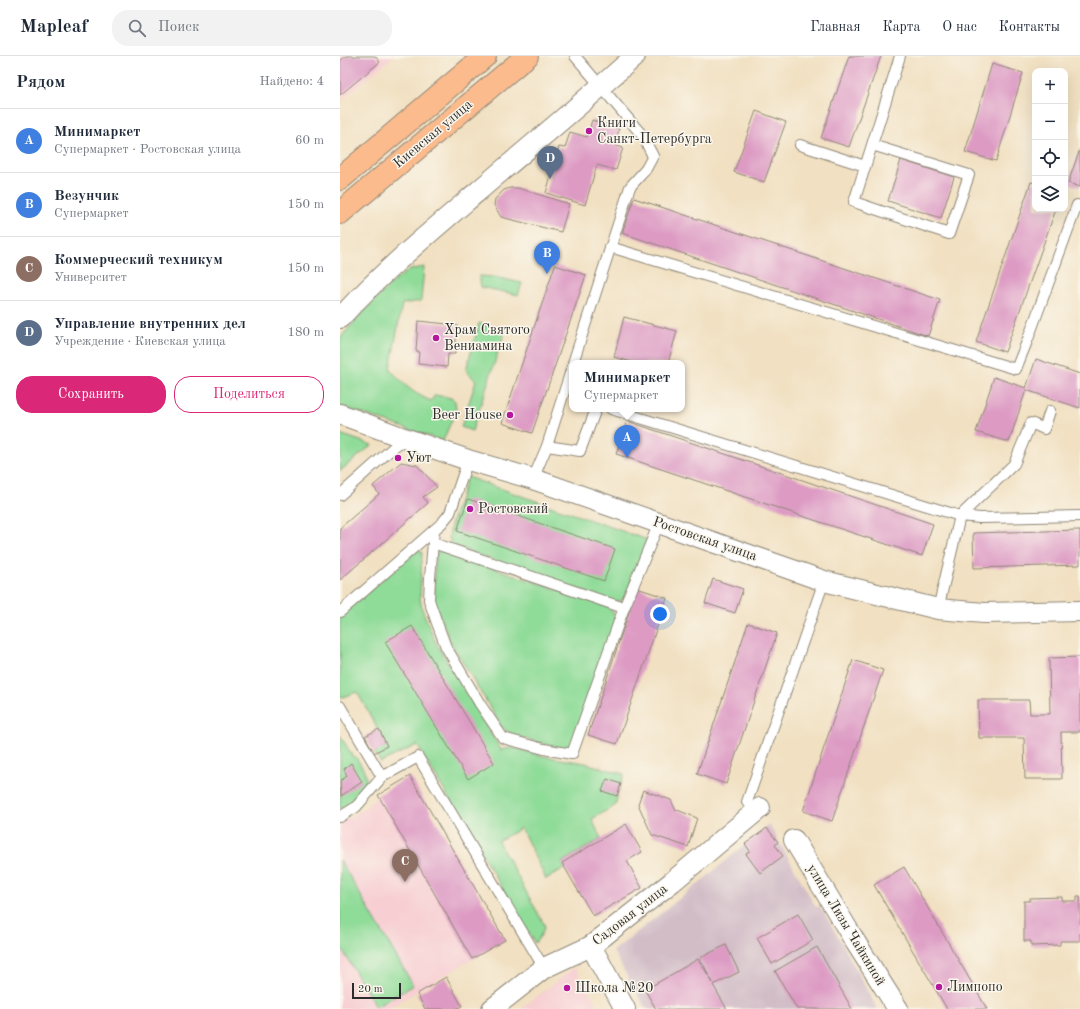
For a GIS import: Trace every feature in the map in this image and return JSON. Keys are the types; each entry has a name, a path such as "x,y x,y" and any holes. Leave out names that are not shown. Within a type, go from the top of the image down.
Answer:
{"main road":[{"name":"Киевская улица","path":"340,179 485,56"},
{"name":"Киевская улица","path":"340,212 527,56"}],"street":[{"path":"340,318 366,290 437,226 600,87 634,56"},
{"name":"Ростовская улица","path":"340,414 468,460 534,479 824,580 938,609 984,613 1080,611"},
{"name":"Садовая улица","path":"492,1009 544,968 591,946 672,882 754,805"},
{"name":"улица Лизы Чайкиной","path":"794,840 898,1009"},
{"path":"591,946 625,1009"}],"lane":[{"path":"574,360 630,187 646,169 652,156 642,135 575,56"},
{"path":"872,145 969,175 949,234 854,202 900,56"},
{"path":"800,145 865,166"},
{"path":"610,247 1016,369 1077,205 1080,206"},
{"path":"534,479 547,446 569,376"},
{"path":"938,609 960,516 1014,464 1031,423 1044,429 1050,411"},
{"path":"547,446 580,451 595,412"},
{"path":"622,412 960,516 980,518 1080,516"},
{"path":"340,496 404,438"},
{"path":"340,612 442,523 450,513 468,460"},
{"path":"434,530 430,578 430,600 446,647 480,704 503,738 544,749 572,754 624,608 660,523"},
{"path":"433,543 624,608"},
{"path":"754,805 824,580"},
{"path":"340,706 382,777"},
{"path":"340,817 356,807 382,777 418,757 544,968"}],"shaded area":[{"path":"340,56 394,56 340,101"},
{"path":"410,776 505,940 387,1009 340,1009 340,823 366,808 378,795"},
{"path":"769,824 816,907 820,906 843,945 877,1009 646,1009 613,951 702,881"},
{"name":"Школа №20","path":"575,967 599,1009 521,1009"}],"green space":[{"path":"424,267 421,301 402,304 390,369 408,388 424,398 431,401 435,395 451,398 455,401 456,410 443,441 340,406 340,338 393,282 409,270"},
{"path":"479,276 494,277 522,283 518,295 481,287"},
{"path":"479,323 505,331 472,431 461,427 476,381 466,370"},
{"path":"340,434 372,445 340,471"},
{"path":"467,477 648,540 625,597 620,601 614,602 453,546 449,538 451,525"},
{"path":"420,550 422,552 420,598 422,609 436,643 501,750 509,748 518,749 543,756 585,763 624,774 617,796 616,805 592,819 601,839 562,862 565,868 546,879 521,828 498,841 545,926 535,943 417,745 381,762 374,753 387,746 357,692 340,698 340,616 416,551"},
{"path":"443,551 609,607 614,614 615,623 571,748 567,750 512,735 502,727 451,643 434,602 435,561 437,552"},
{"path":"340,735 353,757 356,757 364,772 366,781 360,794 340,809"},
{"path":"340,860 413,985 376,1007 340,946"}],"building":[{"path":"346,56 375,56 380,62 340,95 340,61"},
{"path":"849,56 881,56 849,147 821,138"},
{"path":"992,64 1023,73 996,161 965,152"},
{"path":"756,111 786,122 764,182 734,172"},
{"path":"592,120 619,129 615,145 623,148 616,170 597,165 585,205 546,193 559,147 565,148 570,132 587,137"},
{"path":"1080,149 1080,187 1068,183"},
{"path":"901,160 954,177 941,218 888,201"},
{"path":"1032,182 1032,212 1055,212 1005,352 976,342"},
{"path":"518,188 569,204 561,232 501,217 494,205 495,199 504,190"},
{"path":"634,198 940,300 928,336 622,233"},
{"path":"555,265 586,275 532,433 502,423"},
{"path":"624,317 677,331 669,360 624,360 614,357"},
{"name":"Храм Святого Вениамина","path":"418,321 457,325 455,354 448,354 447,367 418,364 419,351 416,351"},
{"path":"1036,359 1080,374 1080,408 1026,390 1009,442 976,432 994,377 1026,388"},
{"path":"627,421 933,524 922,556 616,454"},
{"path":"401,462 417,465 437,487 423,497 428,503 340,580 340,528 379,494 373,486"},
{"path":"468,499 615,549 604,581 457,531"},
{"path":"1080,530 1080,565 974,568 973,533"},
{"path":"713,579 743,589 735,613 705,603"},
{"path":"637,588 667,598 617,744 588,735"},
{"path":"748,623 777,633 726,784 697,774"},
{"path":"412,626 494,763 468,779 385,642"},
{"path":"1080,657 1080,732 1061,732 1062,779 1025,779 1024,738 979,738 978,700 1029,700 1030,714 1050,714 1049,658"},
{"path":"853,660 883,670 832,821 803,811"},
{"path":"379,729 387,746 374,753 365,736"},
{"path":"351,763 362,782 341,796 340,781 347,776 344,769"},
{"path":"410,776 505,940 472,959 378,795"},
{"path":"607,779 621,784 617,796 602,791"},
{"path":"643,790 671,800 675,809 697,818 688,847 652,835 638,804"},
{"path":"626,824 642,852 627,861 642,888 593,916 562,863"},
{"path":"767,828 778,842 775,845 783,856 760,873 746,854 750,851 745,844"},
{"path":"904,867 987,1009 947,1009 874,885"},
{"path":"1077,896 1080,896 1080,941 1060,941 1060,945 1031,946 1031,941 1024,941 1024,901 1030,901 1030,898 1062,897 1062,901 1077,901"},
{"path":"798,914 813,940 772,964 757,938"},
{"path":"726,945 739,972 713,985 727,1009 656,1009 645,990 698,959 713,983 700,958"},
{"path":"817,947 852,1009 797,1009 775,971"},
{"path":"446,977 462,1006 456,1009 425,1009 417,994"}],"place":[{"name":"Книги Санкт-Петербурга","path":"589,131"},
{"name":"Управление внутренних дел","path":"550,179"},
{"name":"Везунчик","path":"547,274"},
{"name":"Храм Святого Вениамина","path":"436,338"},
{"name":"Beer House","path":"510,415"},
{"name":"Уют","path":"398,458"},
{"name":"Минимаркет","path":"627,458"},
{"name":"Ростовский","path":"470,509"},
{"name":"Коммерческий техникум","path":"405,882"},
{"name":"Лимпопо","path":"939,987"},
{"name":"Школа №20","path":"567,988"}]}
